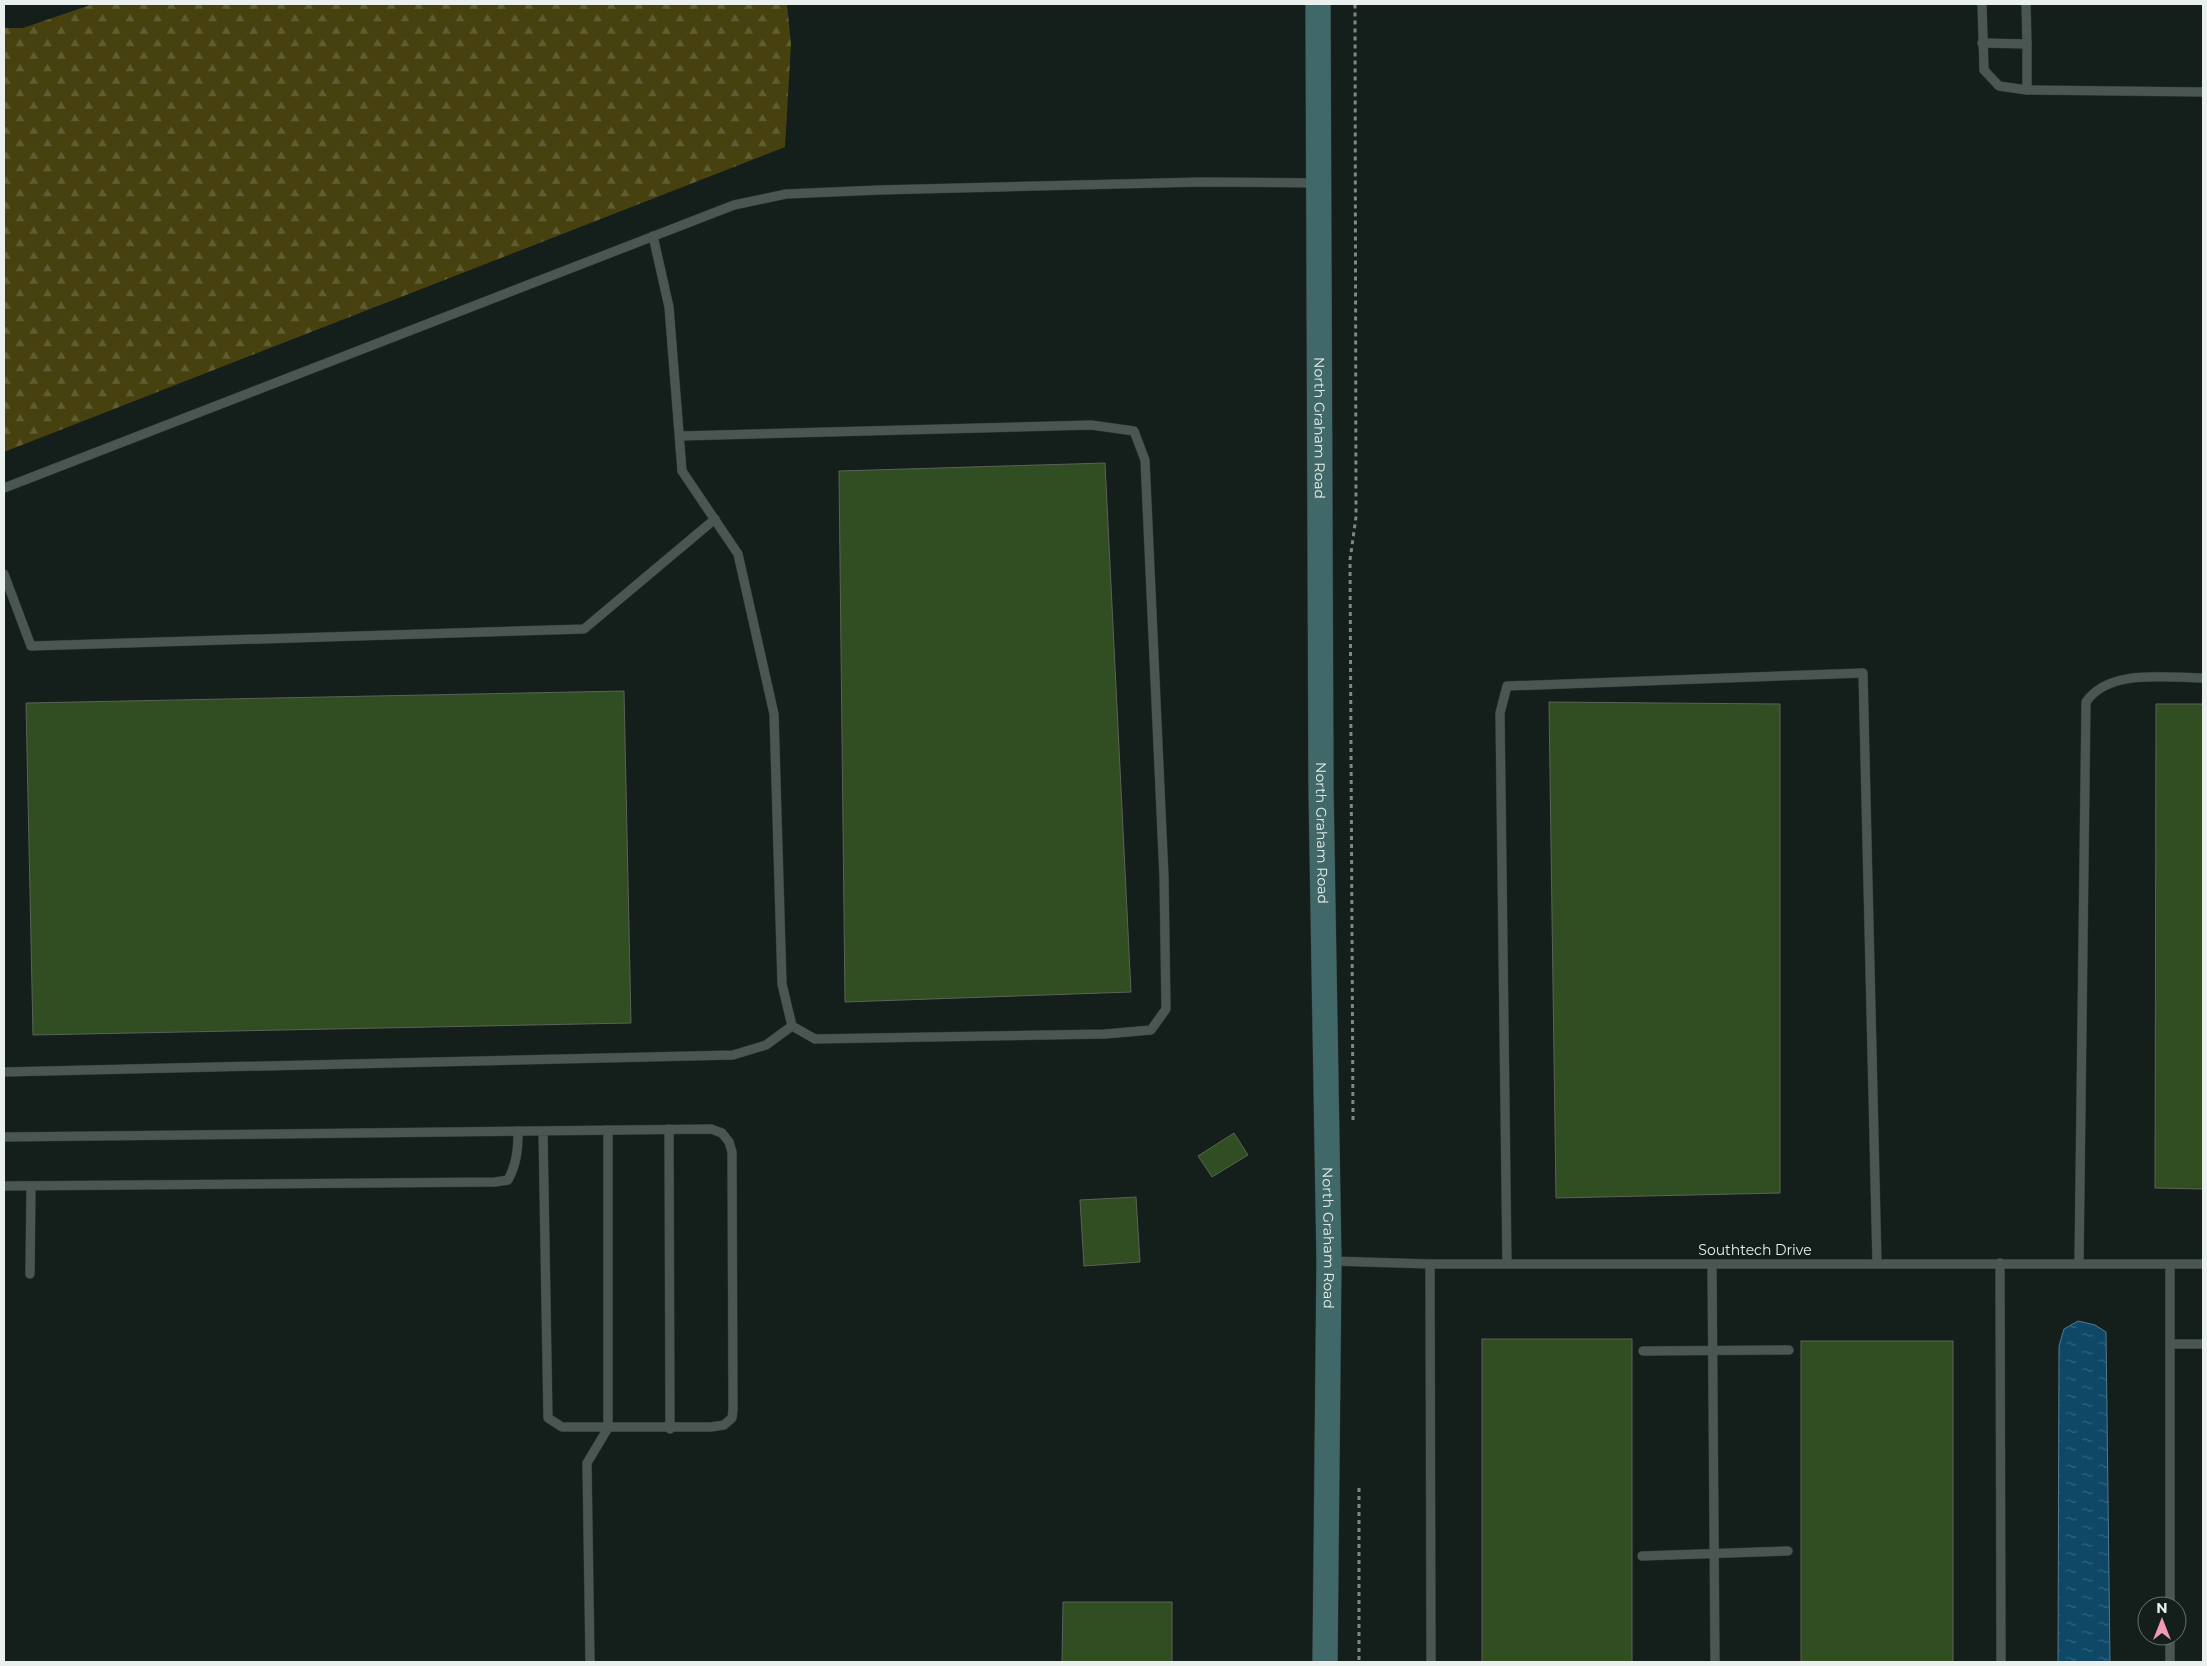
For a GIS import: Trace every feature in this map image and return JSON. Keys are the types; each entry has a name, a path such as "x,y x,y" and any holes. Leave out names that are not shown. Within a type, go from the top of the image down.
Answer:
{"street":[{"name":"North Graham Road","path":"1318,4 1321,789 1329,1261 1325,1662"}],"lane":[{"path":"1982,4 1984,70 1999,86 2027,90 2203,92"},
{"path":"2026,4 2027,90"},
{"path":"1982,43 2027,44"},
{"path":"4,488 734,205 786,194 1201,182 1319,183"},
{"path":"653,236 669,307 682,471 738,554 774,714 782,984 792,1026 815,1039 1104,1034 1151,1030 1166,1009 1164,877 1145,460 1134,431 1090,425 680,436"},
{"path":"4,574 31,646 584,629 715,519"},
{"path":"1507,1264 1500,713 1507,686 1863,673 1877,1264"},
{"path":"2079,1264 2086,702 2093,691 2106,684 2136,678 2203,678"},
{"path":"4,1072 734,1055 766,1045 792,1026"},
{"path":"669,1129 670,1429"},
{"path":"4,1137 669,1129 711,1129 722,1133 730,1142 732,1152 732,1418 724,1425 670,1429 562,1427 548,1418 543,1131"},
{"path":"590,1662 587,1463 608,1428 608,1130"},
{"path":"4,1186 495,1182 508,1180 512,1172 518,1155 518,1131"},
{"path":"30,1274 31,1186"},
{"name":"Southtech Drive","path":"1329,1261 1430,1264 2203,1264"},
{"path":"2000,1263 2001,1662"},
{"path":"1430,1264 1431,1662"},
{"path":"1712,1264 1715,1662"},
{"path":"2170,1264 2170,1596"},
{"path":"2170,1344 2203,1344"},
{"path":"1643,1351 1789,1350"},
{"path":"1642,1556 1788,1551"},
{"path":"2170,1646 2170,1662"}],"path":[{"path":"1353,1120 1350,560 1356,518 1355,4"},
{"path":"1359,1488 1359,1662"}],"green space":[{"path":"93,4 787,4 791,44 785,147 4,452 4,28 23,28"}],"water":[{"path":"2078,1321 2095,1325 2106,1332 2110,1662 2058,1662 2059,1346 2064,1329"}],"building":[{"path":"1105,463 1131,992 845,1002 839,471"},
{"path":"624,691 631,1023 33,1035 26,703"},
{"path":"1549,702 1780,704 1780,1193 1556,1198"},
{"path":"2156,704 2203,704 2203,1189 2155,1188"},
{"path":"1234,1133 1248,1155 1212,1177 1198,1156"},
{"path":"1136,1197 1140,1262 1084,1266 1080,1200"},
{"path":"1482,1339 1632,1339 1632,1662 1482,1662"},
{"path":"1801,1341 1953,1341 1953,1662 1801,1662"},
{"path":"1063,1602 1172,1602 1172,1662 1062,1662"}]}
